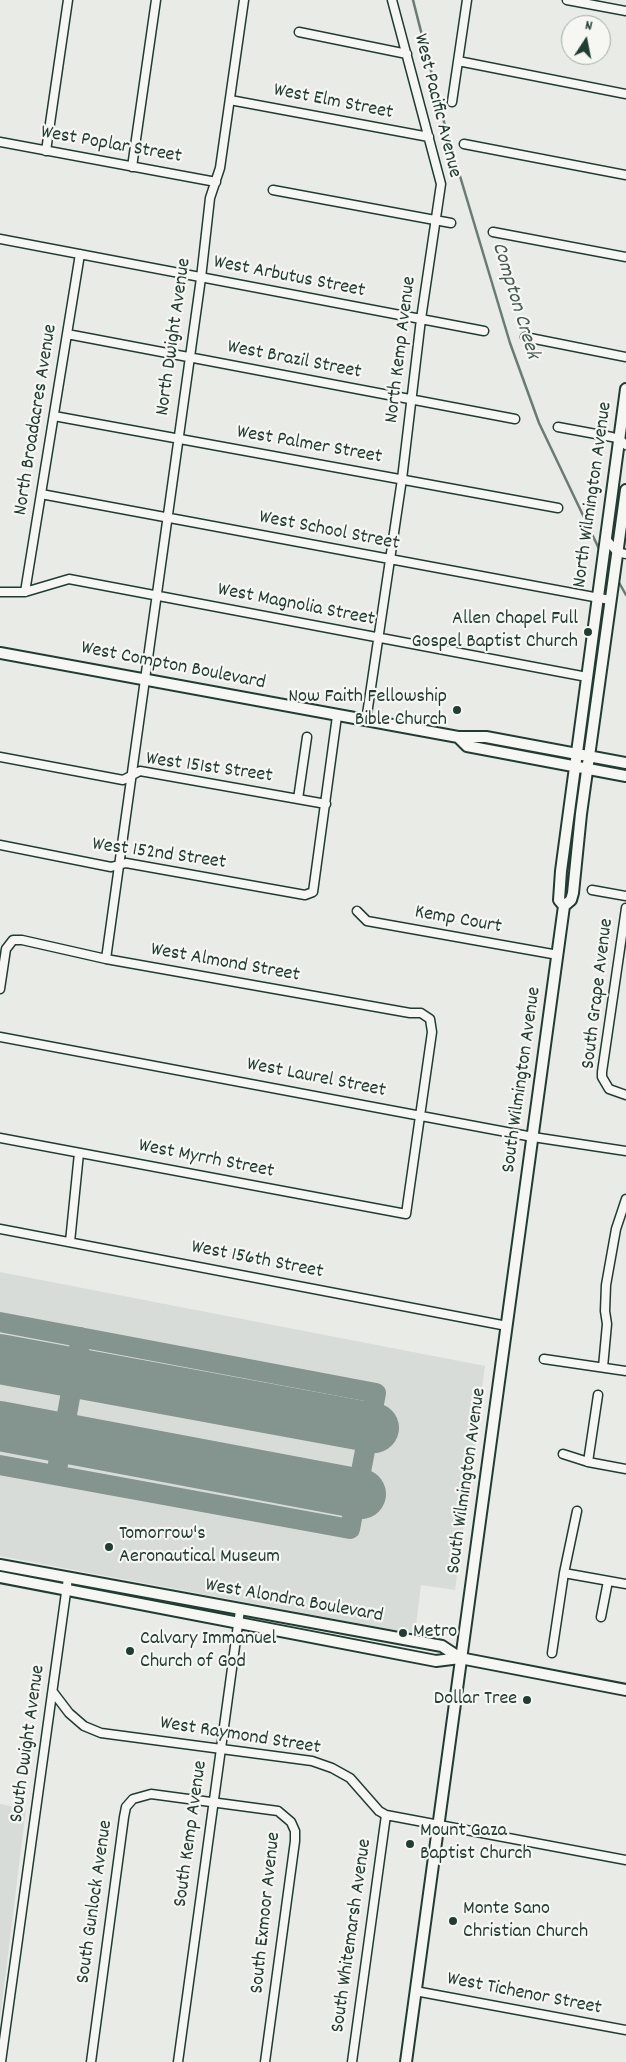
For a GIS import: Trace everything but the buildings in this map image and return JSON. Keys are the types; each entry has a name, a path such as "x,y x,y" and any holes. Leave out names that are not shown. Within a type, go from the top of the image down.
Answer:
{"main road":[{"name":"North Wilmington Avenue","path":"576,754 597,598 622,442 626,389"},
{"name":"North Wilmington Avenue","path":"590,757 611,598 622,553 626,490"},
{"name":"West Compton Boulevard","path":"0,653 458,738 486,737 626,763"},
{"name":"West Compton Boulevard","path":"458,738 467,746 626,776"},
{"name":"South Wilmington Avenue","path":"564,906 559,900 560,881 576,754"},
{"name":"South Wilmington Avenue","path":"406,2062 564,906 570,900 573,893 581,814 590,757"},
{"name":"West Alondra Boulevard","path":"0,1565 442,1646 460,1658"},
{"name":"West Alondra Boulevard","path":"0,1577 436,1662 460,1658 626,1690"}],"street":[{"path":"46,151 68,0"},
{"path":"132,167 156,0"},
{"name":"North Dwight Avenue","path":"146,679 177,438 201,278 210,198 220,168 244,0"},
{"name":"West Pacific Avenue","path":"392,0 440,184 436,220"},
{"path":"452,102 467,0"},
{"path":"567,0 626,11"},
{"path":"299,32 407,54"},
{"path":"458,61 626,94"},
{"name":"West Elm Street","path":"230,100 429,137"},
{"name":"West Poplar Street","path":"0,142 216,182"},
{"path":"464,144 626,175"},
{"path":"273,190 451,223"},
{"name":"North Kemp Avenue","path":"366,721 402,479 421,319 436,220"},
{"path":"493,232 626,257"},
{"name":"West Arbutus Street","path":"0,239 484,331"},
{"name":"North Broadacres Avenue","path":"26,592 80,254"},
{"name":"West Brazil Street","path":"68,334 515,419"},
{"path":"525,337 626,357"},
{"name":"West Palmer Street","path":"54,416 558,508"},
{"path":"558,427 622,442"},
{"name":"West School Street","path":"42,494 597,598 611,598"},
{"path":"606,540 622,553"},
{"name":"West Magnolia Street","path":"0,592 26,592 69,579 587,677"},
{"path":"106,959 146,679"},
{"path":"326,804 337,716"},
{"path":"298,799 308,737"},
{"name":"West 151st Street","path":"0,757 123,780 140,771 326,804"},
{"name":"West 152nd Street","path":"0,845 111,867 126,863 305,895 313,892 326,804"},
{"path":"592,890 626,896"},
{"name":"South Grape Avenue","path":"606,1084 602,1078 602,1065 626,908"},
{"name":"Kemp Court","path":"357,911 367,921 558,955"},
{"name":"West Almond Street","path":"0,989 6,949 13,940 22,940 106,959 421,1014 430,1019 432,1032 421,1115"},
{"name":"West Laurel Street","path":"0,1037 533,1137 626,1151"},
{"path":"599,1090 606,1084 616,1092 626,1095"},
{"name":"West Myrrh Street","path":"0,1138 406,1214 421,1115"},
{"path":"70,1242 80,1153"},
{"path":"603,1367 607,1324 605,1311 606,1285 616,1229 626,1199"},
{"name":"West 156th Street","path":"0,1230 507,1326"},
{"path":"544,1359 626,1371"},
{"path":"588,1462 598,1395"},
{"path":"563,1454 588,1462 626,1469"},
{"path":"552,1653 564,1573 577,1511"},
{"path":"564,1573 626,1584"},
{"name":"South Dwight Avenue","path":"2,2062 68,1578"},
{"path":"601,1617 608,1581"},
{"name":"South Kemp Avenue","path":"178,2062 212,1801 240,1610"},
{"name":"West Raymond Street","path":"53,1692 69,1713 84,1726 101,1733 312,1761 332,1768 350,1778 379,1811 386,1815"},
{"name":"South Gunlock Avenue","path":"91,2062 126,1807 132,1799 151,1794 212,1801"},
{"name":"South Exmoor Avenue","path":"212,1801 278,1810 291,1822 295,1831 265,2062"},
{"path":"386,1815 626,1860"},
{"name":"South Whitemarsh Avenue","path":"352,2062 386,1815"},
{"name":"West Tichenor Street","path":"415,1991 626,2030"}],"shaded area":[{"path":"0,1272 485,1366 455,1590 421,1585 415,1634 0,1556"},
{"path":"0,1804 26,1809 0,2020"}],"waterway":[{"name":"Compton Creek","path":"413,0 445,126 510,343 539,423 601,553"},
{"name":"Compton Creek","path":"617,579 626,595"}],"taxiway":[{"path":"0,1322 376,1393 350,1529 0,1465"},
{"path":"56,1475 81,1337"}],"runway":[{"path":"0,1359 374,1428"},
{"path":"0,1426 361,1494"}],"place":[{"name":"Allen Chapel Full Gospel Baptist Church","path":"588,632"},
{"name":"Now Faith Fellowship Bible Church","path":"457,710"},
{"name":"Tomorrow's Aeronautical Museum","path":"109,1547"},
{"name":"Metro","path":"403,1633"},
{"name":"Calvary Immanuel Church of God","path":"130,1651"},
{"name":"Dollar Tree","path":"527,1700"},
{"name":"Mount Gaza Baptist Church","path":"410,1844"},
{"name":"Monte Sano Christian Church","path":"453,1921"}]}
